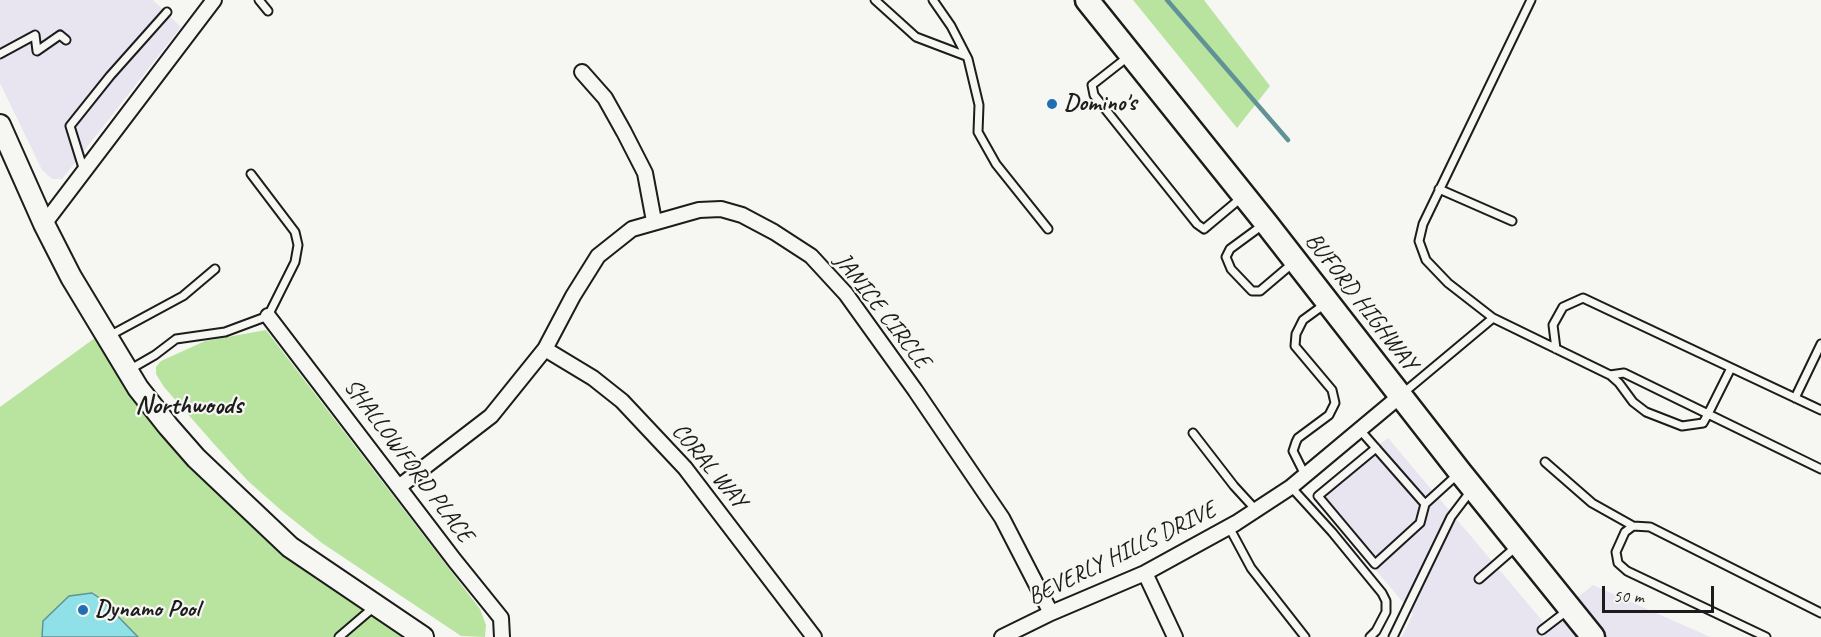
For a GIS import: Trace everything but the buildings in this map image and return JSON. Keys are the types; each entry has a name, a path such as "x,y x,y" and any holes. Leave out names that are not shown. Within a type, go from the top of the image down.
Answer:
{"main road":[{"name":"BUFORD HIGHWAY","path":"1087,0 1593,637"}],"street":[{"path":"44,224 214,0"},
{"path":"582,72 605,98 645,173 654,221"},
{"path":"1,132 70,277 138,388 196,458 290,547 423,637"},
{"name":"JANICE CIRCLE","path":"400,486 491,416 545,349 573,296 598,256 632,229 699,210 721,209 742,215 811,256 846,294 1002,518 1051,613"},
{"name":"SHALLOWFORD PLACE","path":"268,316 501,618 501,637"},
{"name":"CORAL WAY","path":"545,349 592,378 622,401 677,460 813,637"},
{"name":"BEVERLY HILLS DRIVE","path":"1002,637 1051,613 1145,573 1229,527 1291,487 1400,396"},
{"path":"1145,573 1175,637"}],"lane":[{"path":"259,0 268,10"},
{"path":"876,0 916,37 966,56"},
{"path":"933,0 951,26 966,56 979,105 978,132 996,164 1048,229"},
{"path":"1531,0 1423,224 1419,241 1426,260 1448,283 1493,318 1610,375 1633,402 1646,412 1667,421 1682,426 1703,423 1731,368"},
{"path":"84,171 70,126 110,76 167,12"},
{"path":"0,54 34,35 37,51 60,35 66,40"},
{"path":"1131,55 1092,85 1094,95 1197,224 1204,230 1244,195"},
{"path":"127,371 155,355 176,339 225,332 268,316 295,262 298,245 295,232 251,174"},
{"path":"1439,189 1512,221"},
{"path":"1266,223 1230,249 1226,257 1231,269 1252,291 1260,291 1295,261"},
{"path":"107,338 183,296 215,269"},
{"path":"1556,349 1553,325 1563,307 1583,298 1795,398 1820,407"},
{"path":"1305,475 1293,451 1296,442 1298,438 1329,415 1335,403 1332,390 1295,346 1296,334 1303,320 1327,302"},
{"path":"1400,396 1493,318"},
{"path":"1795,398 1821,344"},
{"path":"1610,375 1624,373 1821,469"},
{"path":"1360,430 1425,504"},
{"path":"1193,433 1234,486 1256,510"},
{"path":"1376,448 1318,496 1375,564 1420,523 1425,504 1467,480"},
{"path":"1545,462 1592,503 1633,526 1650,527 1821,613"},
{"path":"1393,637 1467,480"},
{"path":"1291,487 1382,593 1386,602 1386,612 1376,631 1370,637"},
{"path":"1633,526 1625,532 1616,552 1618,563 1627,572 1766,637"},
{"path":"1229,527 1251,568 1305,637"},
{"path":"1479,579 1519,545"},
{"path":"339,637 376,606"},
{"path":"1542,630 1570,608"}],"shaded area":[{"path":"0,0 153,0 181,27 62,179 52,179 42,170 0,83"},
{"path":"1388,438 1545,624 1593,585 1710,637 1402,637 1413,614 1312,495"}],"green space":[{"path":"1133,0 1204,0 1270,86 1237,128"},
{"path":"266,330 480,609 486,625 485,637 461,636 322,543 248,481 164,387 156,374 156,367 161,361 205,341"},
{"path":"99,335 188,444 309,559 435,637 0,637 0,407"}],"water":[{"name":"Dynamo Pool","path":"92,593 101,599 138,637 42,637 43,621 69,596"}],"waterway":[{"path":"1167,0 1288,140"}],"place":[{"name":"Domino's","path":"1052,104"},
{"name":"Dynamo Pool","path":"83,610"}],"district":[{"name":"Northwoods","path":"189,406"}]}
